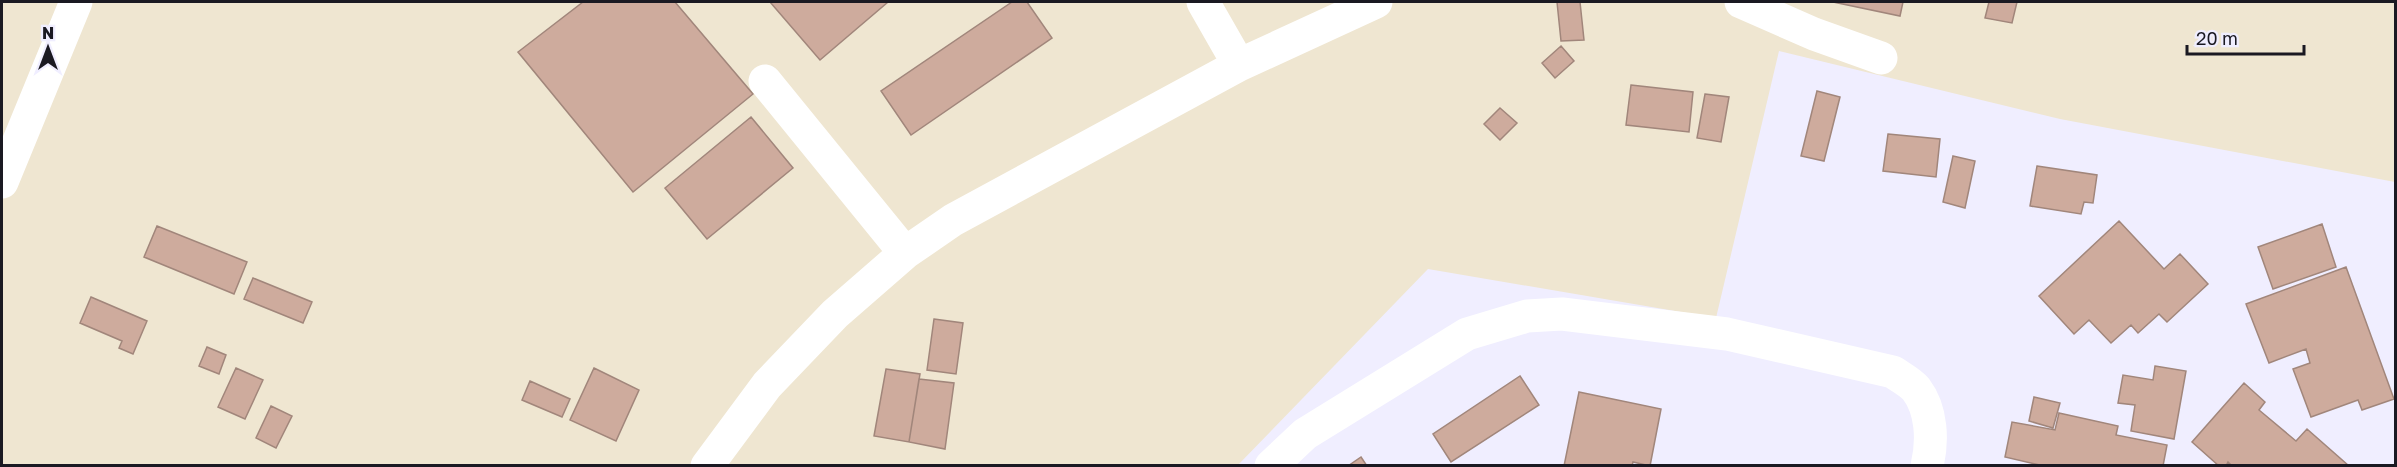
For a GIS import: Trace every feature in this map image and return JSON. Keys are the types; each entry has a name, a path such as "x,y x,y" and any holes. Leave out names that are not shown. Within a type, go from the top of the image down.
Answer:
{"street":[{"path":"2,182 76,2"},
{"path":"1203,2 1239,65"},
{"path":"707,465 767,385 835,314 905,253 953,220 1239,65 1376,2"},
{"path":"1741,2 1814,34 1881,58"},
{"path":"765,81 905,253"},
{"path":"1271,465 1305,434 1467,334 1527,316 1562,314 1727,334 1893,372 1915,388 1930,420 1930,452 1927,465"}],"shaded area":[{"path":"2,2 2395,2 2395,182 2060,119 1779,51 1716,318 1428,269 1238,465 2,465"}],"building":[{"path":"583,2 675,2 753,94 633,192 518,52"},
{"path":"770,2 888,2 820,60"},
{"path":"1012,2 1027,2 1052,38 911,135 881,91"},
{"path":"1557,2 1580,2 1584,40 1561,41"},
{"path":"1833,2 1903,2 1900,16"},
{"path":"1989,2 2017,2 2012,23 1985,18"},
{"path":"1561,46 1574,61 1555,78 1542,63"},
{"path":"1631,85 1693,92 1689,132 1626,125"},
{"path":"1817,91 1840,97 1824,161 1801,156"},
{"path":"1705,94 1729,97 1721,142 1697,138"},
{"path":"1500,108 1517,123 1500,140 1484,124"},
{"path":"751,117 793,168 707,239 665,188"},
{"path":"1888,134 1940,139 1936,177 1883,171"},
{"path":"1953,156 1975,161 1965,208 1943,202"},
{"path":"2037,166 2097,175 2093,203 2084,202 2081,214 2030,206"},
{"path":"2119,221 2164,269 2180,254 2208,284 2167,322 2159,314 2138,333 2131,325 2111,343 2089,320 2074,334 2039,296"},
{"path":"2322,224 2336,267 2273,289 2258,247"},
{"path":"157,226 247,262 234,294 144,257"},
{"path":"2346,267 2394,399 2362,410 2358,400 2311,417 2293,369 2310,363 2306,349 2269,363 2246,304"},
{"path":"253,278 312,302 303,323 244,299"},
{"path":"91,297 147,321 133,354 119,348 122,341 80,323"},
{"path":"934,319 963,323 956,374 927,370"},
{"path":"207,347 226,355 219,374 199,366"},
{"path":"2155,366 2186,371 2174,439 2131,431 2135,405 2118,403 2123,375 2153,380"},
{"path":"236,368 263,380 245,419 218,407"},
{"path":"594,368 639,390 616,441 570,420"},
{"path":"886,369 920,374 909,442 874,436"},
{"path":"1520,376 1539,405 1451,462 1433,434"},
{"path":"919,379 954,383 945,449 909,442"},
{"path":"530,381 570,399 562,417 522,400"},
{"path":"2244,383 2265,402 2259,410 2296,441 2307,429 2349,466 2232,466 2228,462 2226,466 2219,466 2192,442"},
{"path":"1579,392 1661,409 1650,466 1633,462 1632,466 1564,466"},
{"path":"2034,397 2060,403 2053,428 2029,421"},
{"path":"271,406 292,416 276,448 256,438"},
{"path":"2059,413 2118,426 2116,435 2167,445 2163,466 2044,466 2005,457 2012,422 2055,430"},
{"path":"1361,457 1367,466 1348,466"}]}
